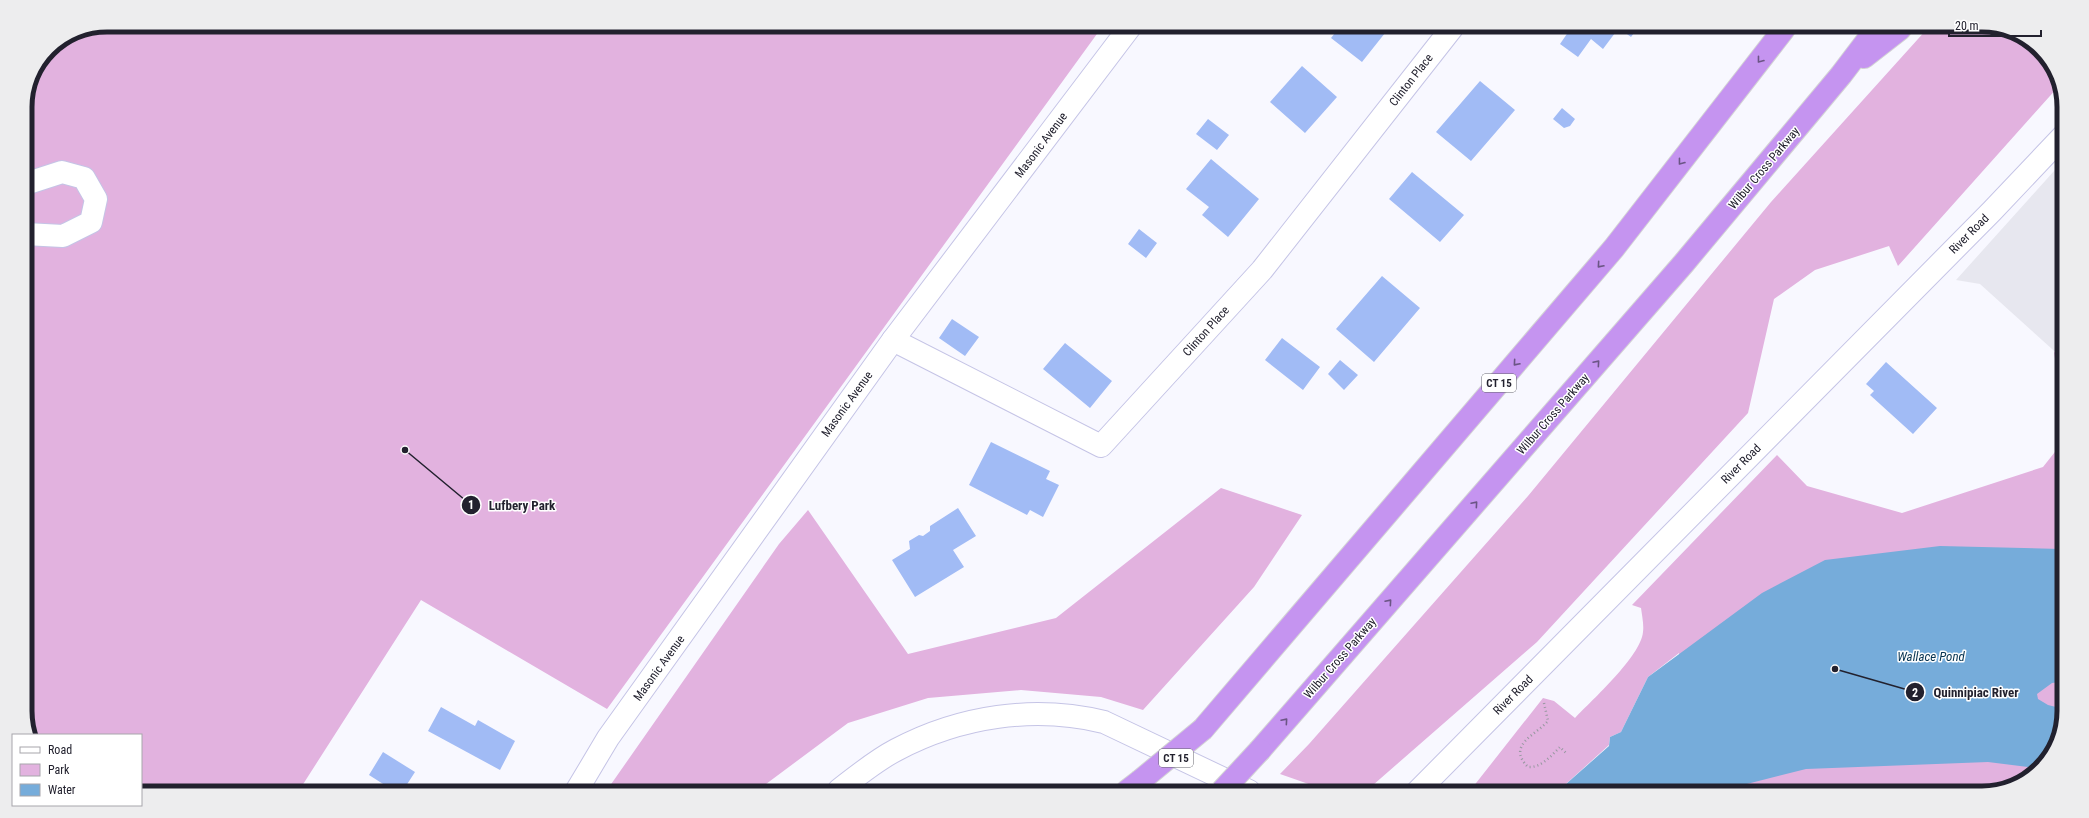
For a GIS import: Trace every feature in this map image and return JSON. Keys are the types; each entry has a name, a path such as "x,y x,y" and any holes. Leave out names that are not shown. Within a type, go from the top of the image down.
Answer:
{"highway":[{"name":"CT 15","path":"1143,786 1203,729 1614,248 1782,32"},
{"name":"Wilbur Cross Parkway","path":"1227,786 1260,750 1684,263 1841,75 1874,32"},
{"path":"1841,75 1896,32"}],"main road":[{"name":"Masonic Avenue","path":"578,786 608,738 893,340 1126,32"},
{"name":"Clinton Place","path":"893,340 1101,446 1262,270 1449,32"},
{"name":"River Road","path":"1423,786 1992,211 2057,142"},
{"path":"32,182 62,172 84,178 96,199 91,222 63,236 32,234"},
{"path":"844,786 871,765 896,750 920,739 965,723 1000,716 1034,713 1082,717 1104,722 1238,786"}],"path":[{"path":"1544,703 1548,721 1523,744 1521,751 1524,763 1528,767 1537,766 1551,757 1560,747 1567,754"}],"shaded area":[{"path":"2057,168 2057,353 1980,284 1956,280"}],"green space":[{"path":"107,32 1098,32 607,709 421,600 302,786 142,786 142,734 36,734 32,716 32,107 33,93 42,70 54,54 61,48 83,36 93,33"},
{"path":"1924,32 1982,32 2006,36 2028,48 2035,54 2047,70 2055,91 1898,266 1889,246 1815,270 1774,299 1748,413 1537,642 1372,786 1314,786 1280,774 1309,744 1528,496 1771,202"},
{"path":"2054,352 2057,354 2057,372"},
{"name":"Wallace Pond","path":"2057,449 2057,711 2053,735 2041,757 2035,764 2015,778 2006,782 1982,786 1688,786 1679,653 1648,677 1621,732 1610,737 1609,745 1564,786 1474,786 1543,698 1554,701 1575,718 1615,677 1634,653 1643,632 1641,608 1632,605 1777,455 1807,486 1902,513 2043,467"},
{"path":"1221,488 1302,515 1254,587 1143,710 1101,697 1021,690 928,698 848,723 763,786 610,786 779,544 808,510 908,654 1056,618"}],"water":[{"name":"Wallace Pond","path":"1940,546 2057,549 2057,682 2052,683 2037,694 2038,699 2048,705 2057,707 2057,711 2053,735 2041,757 2035,764 2031,767 1988,762 1806,769 1739,786 1564,786 1609,746 1610,737 1621,732 1648,677 1762,593 1825,560"}],"building":[{"path":"1336,32 1386,32 1362,62 1331,38"},
{"path":"1568,32 1616,32 1603,49 1591,39 1578,57 1560,44"},
{"path":"1624,32 1635,32 1631,37"},
{"path":"1302,66 1337,97 1305,133 1270,102"},
{"path":"1480,81 1515,110 1471,161 1436,132"},
{"path":"1562,108 1575,119 1570,126 1564,128 1553,119"},
{"path":"1208,119 1229,135 1217,150 1196,134"},
{"path":"1211,159 1259,199 1228,237 1202,215 1209,207 1186,189"},
{"path":"1412,172 1464,215 1440,242 1389,199"},
{"path":"1139,229 1157,243 1146,258 1128,244"},
{"path":"1382,276 1420,308 1374,362 1336,329"},
{"path":"952,319 979,337 965,356 939,338"},
{"path":"1282,338 1320,367 1303,390 1265,360"},
{"path":"1065,343 1112,381 1090,408 1043,369"},
{"path":"1340,360 1358,375 1344,390 1328,374"},
{"path":"1886,362 1937,408 1913,434 1870,395 1874,391 1866,384"},
{"path":"991,442 1050,471 1046,479 1059,485 1043,517 1030,510 1027,515 969,485"},
{"path":"958,508 976,536 953,550 964,567 915,597 892,560 910,549 909,541 919,535 923,536 930,531 930,526"},
{"path":"441,707 475,726 478,720 515,741 500,770 428,731"},
{"path":"383,752 415,772 406,786 386,786 369,775"}],"place":[{"name":"Lufbery Park","path":"405,450"},
{"name":"Quinnipiac River","path":"1835,669"}]}
